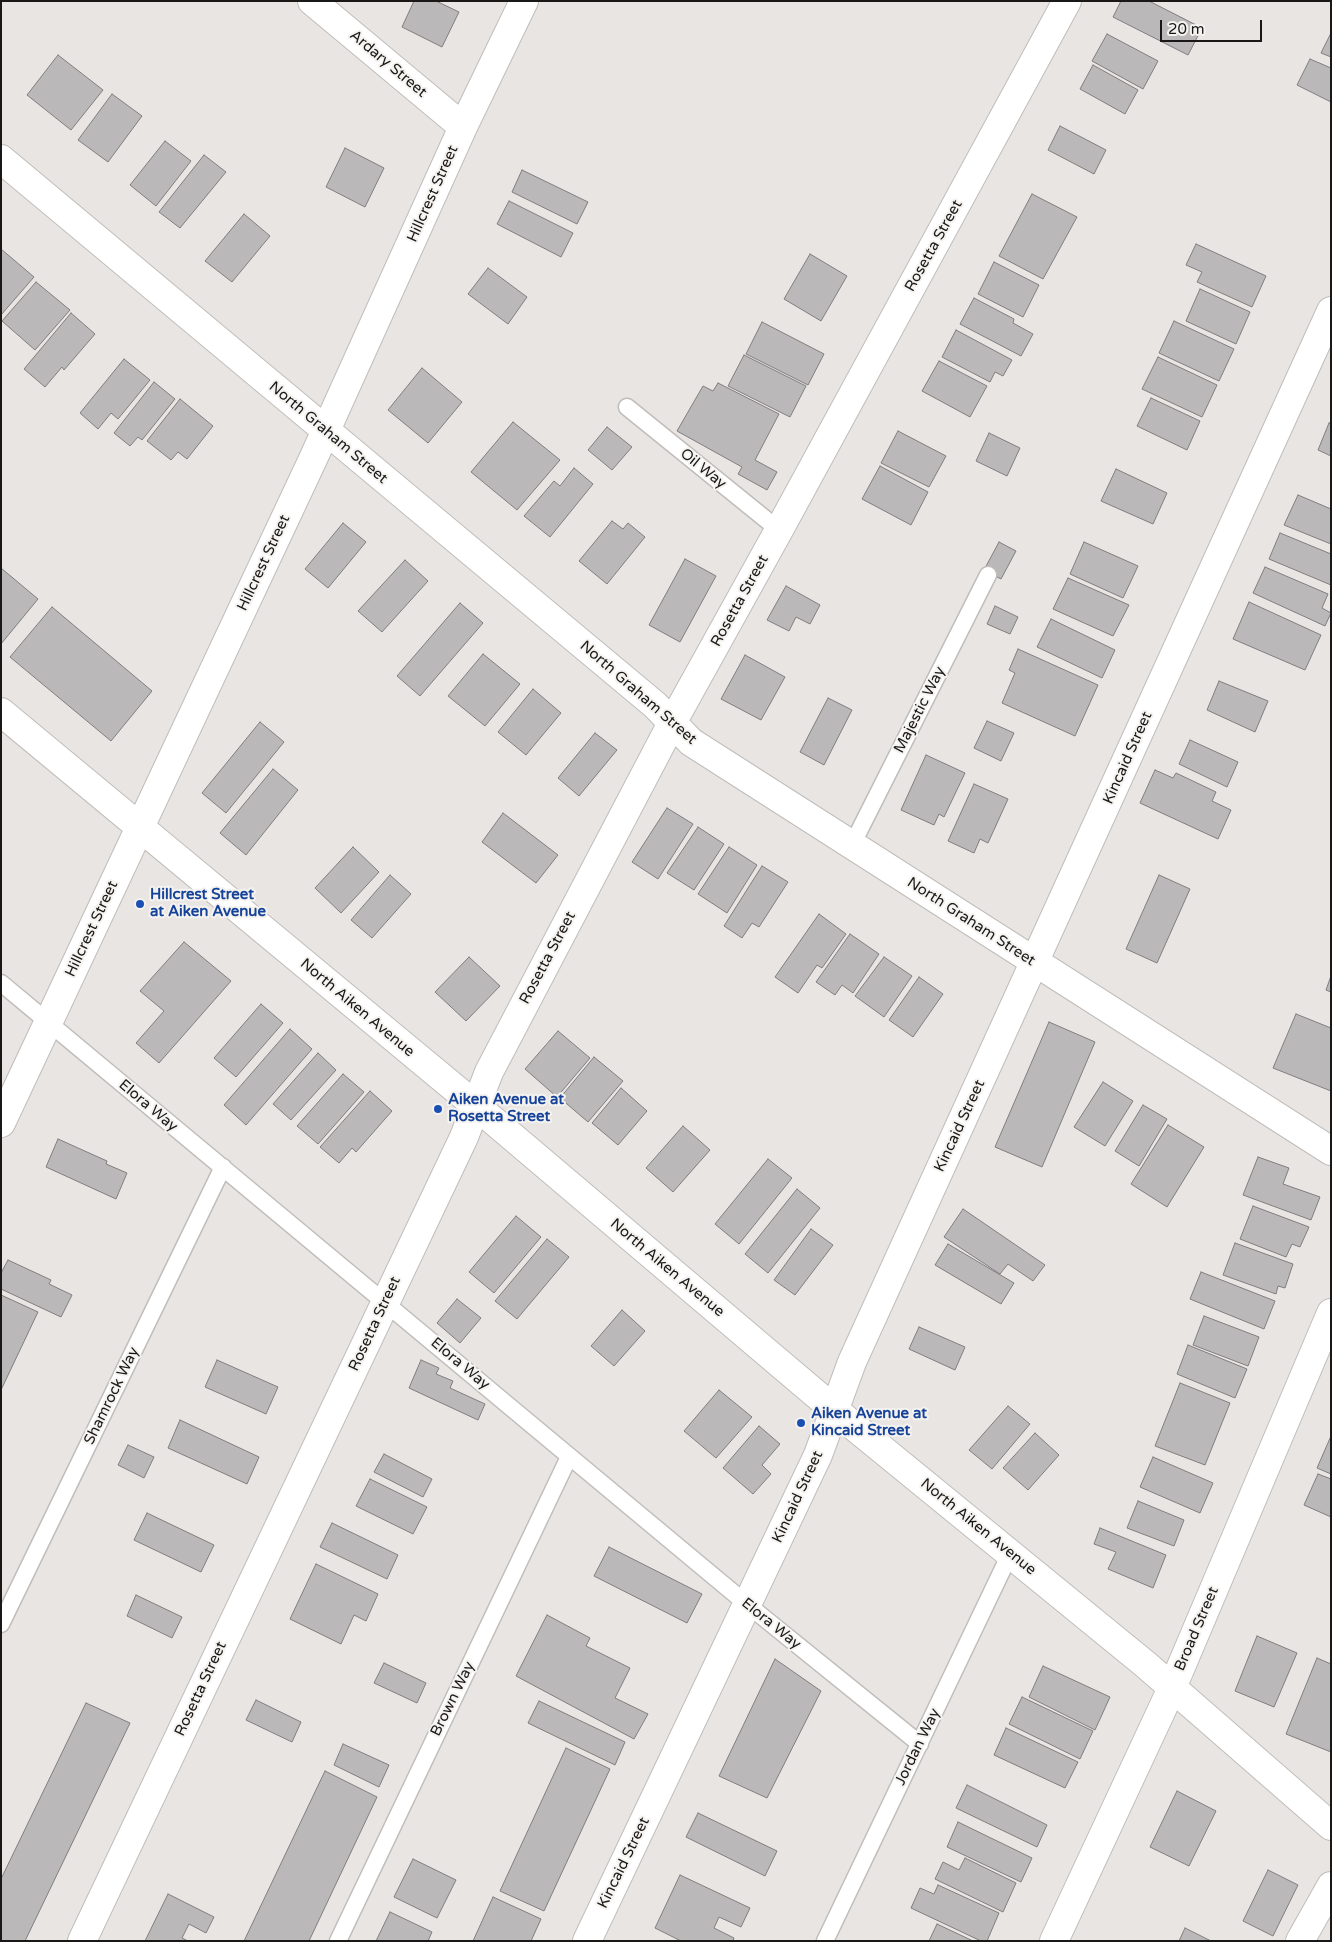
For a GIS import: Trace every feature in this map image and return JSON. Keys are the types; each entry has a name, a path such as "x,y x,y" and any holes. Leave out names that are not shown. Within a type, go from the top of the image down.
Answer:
{"street":[{"name":"Ardary Street","path":"312,1 463,127"},
{"name":"Hillcrest Street","path":"1,1123 326,431 463,127 524,1"},
{"name":"Rosetta Street","path":"82,1941 464,1137 489,1072 672,723 780,530 1067,1"},
{"name":"North Graham Street","path":"1,159 648,698 691,742 1331,1151"},
{"name":"Kincaid Street","path":"587,1941 818,1454 852,1362 1331,311"},
{"name":"North Aiken Avenue","path":"1,712 475,1105 834,1409 1172,1688 1329,1821"},
{"name":"Broad Street","path":"1054,1941 1172,1688 1331,1313"},
{"path":"1300,1941 1331,1886"}],"lane":[{"name":"Oil Way","path":"627,407 780,530"},
{"name":"Majestic Way","path":"852,845 988,575"},
{"name":"Elora Way","path":"1,983 386,1302 569,1457 920,1744"},
{"name":"Shamrock Way","path":"1,1624 222,1168"},
{"name":"Brown Way","path":"338,1941 569,1457"},
{"name":"Jordan Way","path":"825,1941 1010,1554"}],"building":[{"path":"414,1 436,1 459,12 442,47 402,27"},
{"path":"1121,1 1149,1 1202,28 1188,55 1113,17"},
{"path":"1331,33 1331,57 1321,53"},
{"path":"1107,34 1158,61 1143,89 1092,61"},
{"path":"58,55 103,90 71,130 27,95"},
{"path":"1310,59 1331,68 1331,102 1297,85"},
{"path":"1093,65 1138,90 1125,114 1080,89"},
{"path":"112,94 142,116 108,162 78,140"},
{"path":"1060,126 1106,150 1094,174 1048,150"},
{"path":"165,141 191,161 156,206 130,185"},
{"path":"345,148 384,168 365,207 326,187"},
{"path":"204,155 226,172 180,228 159,212"},
{"path":"522,170 588,202 577,224 512,192"},
{"path":"1032,194 1077,217 1043,279 999,256"},
{"path":"509,201 573,233 561,257 497,224"},
{"path":"244,214 270,236 232,282 205,261"},
{"path":"1196,244 1266,276 1252,307 1197,282 1202,272 1186,265"},
{"path":"1,249 34,277 1,315"},
{"path":"810,254 847,276 821,321 784,299"},
{"path":"994,262 1039,285 1023,317 978,294"},
{"path":"488,268 527,297 508,324 468,294"},
{"path":"36,282 70,310 35,350 2,321"},
{"path":"1200,289 1250,312 1236,344 1186,321"},
{"path":"974,298 1014,319 1013,323 1033,334 1021,356 960,324"},
{"path":"71,313 95,334 64,370 62,367 45,387 24,369"},
{"path":"1174,321 1234,349 1219,381 1159,353"},
{"path":"762,322 824,354 808,385 746,354"},
{"path":"956,330 1012,360 1003,376 995,372 990,382 942,357"},
{"path":"744,355 806,386 790,417 728,386"},
{"path":"1158,357 1217,385 1202,417 1142,389"},
{"path":"124,359 150,380 118,419 111,413 98,429 80,413"},
{"path":"939,361 987,386 970,417 922,391"},
{"path":"422,368 462,402 428,443 388,410"},
{"path":"154,382 175,399 142,440 138,437 130,446 114,433"},
{"path":"718,383 779,414 755,460 777,472 767,490 738,474 742,467 677,431 703,386 713,391"},
{"path":"1151,398 1200,421 1187,450 1137,426"},
{"path":"180,399 213,426 187,459 178,452 171,460 147,441"},
{"path":"513,422 560,460 517,510 471,472"},
{"path":"1329,423 1331,423 1331,456 1318,450"},
{"path":"607,427 632,447 612,470 588,450"},
{"path":"898,431 946,456 929,487 881,463"},
{"path":"989,433 1020,448 1007,476 976,461"},
{"path":"880,466 928,492 911,525 862,499"},
{"path":"574,468 593,484 550,537 524,516 554,481 560,486"},
{"path":"1116,469 1167,493 1153,524 1101,501"},
{"path":"1298,495 1331,509 1331,544 1284,525"},
{"path":"612,521 623,529 628,523 645,537 607,584 579,561"},
{"path":"343,523 366,542 328,588 305,569"},
{"path":"1280,533 1331,554 1331,585 1269,559"},
{"path":"999,542 1016,551 1001,579 984,570"},
{"path":"1084,542 1138,566 1123,598 1070,574"},
{"path":"685,559 716,576 680,642 649,625"},
{"path":"405,560 428,581 382,632 358,611"},
{"path":"1265,567 1328,594 1322,608 1331,613 1325,626 1253,593"},
{"path":"1,568 38,599 1,644"},
{"path":"1068,578 1129,605 1113,636 1053,609"},
{"path":"786,586 820,605 810,624 796,617 789,631 767,620"},
{"path":"1249,602 1321,635 1305,670 1233,639"},
{"path":"460,603 483,623 420,696 397,676"},
{"path":"995,606 1018,617 1010,634 987,624"},
{"path":"52,607 152,691 111,741 10,657"},
{"path":"1051,619 1115,650 1102,678 1037,647"},
{"path":"1018,649 1098,685 1075,736 1002,703 1015,673 1009,670"},
{"path":"483,654 520,684 485,726 448,696"},
{"path":"745,655 785,677 761,720 721,699"},
{"path":"1219,681 1268,701 1255,732 1207,710"},
{"path":"533,689 561,713 526,755 498,732"},
{"path":"828,698 852,710 824,765 800,752"},
{"path":"987,721 1014,733 1001,761 974,748"},
{"path":"260,722 284,742 226,813 202,793"},
{"path":"595,733 617,750 579,796 558,778"},
{"path":"1190,740 1238,762 1227,787 1179,764"},
{"path":"926,755 965,773 944,817 939,814 934,825 901,810"},
{"path":"273,769 298,790 246,855 220,833"},
{"path":"1155,770 1173,778 1176,773 1216,792 1212,801 1231,810 1218,839 1140,803"},
{"path":"974,784 1008,799 988,843 980,839 974,853 948,841"},
{"path":"667,808 693,824 658,879 632,862"},
{"path":"503,813 558,855 536,883 482,842"},
{"path":"698,827 724,844 694,890 667,873"},
{"path":"353,847 379,872 341,913 315,888"},
{"path":"729,847 757,865 727,913 698,894"},
{"path":"762,866 788,882 759,927 752,923 742,938 724,926"},
{"path":"390,875 411,894 372,938 351,920"},
{"path":"1159,875 1190,889 1157,963 1126,949"},
{"path":"819,914 846,934 822,968 817,965 798,993 775,977"},
{"path":"850,934 879,954 853,993 842,985 835,995 816,982"},
{"path":"184,942 231,981 159,1063 136,1043 164,1011 140,991"},
{"path":"469,957 500,986 466,1021 435,992"},
{"path":"884,957 912,976 884,1017 855,996"},
{"path":"1331,976 1331,992 1326,990"},
{"path":"919,977 943,994 913,1037 889,1020"},
{"path":"261,1004 283,1023 236,1077 214,1058"},
{"path":"1296,1014 1331,1028 1331,1091 1273,1068"},
{"path":"1049,1022 1095,1042 1042,1167 995,1147"},
{"path":"290,1029 312,1049 246,1125 224,1105"},
{"path":"558,1031 590,1058 557,1097 525,1069"},
{"path":"318,1053 336,1070 291,1120 273,1104"},
{"path":"594,1057 623,1081 588,1122 560,1098"},
{"path":"343,1074 364,1092 318,1144 297,1126"},
{"path":"1103,1082 1133,1101 1105,1146 1074,1127"},
{"path":"621,1088 647,1111 618,1145 592,1123"},
{"path":"370,1091 392,1111 356,1152 352,1148 339,1163 320,1147"},
{"path":"1143,1105 1167,1119 1139,1166 1115,1151"},
{"path":"1168,1125 1204,1147 1167,1207 1131,1184"},
{"path":"683,1126 710,1150 673,1192 646,1168"},
{"path":"58,1139 107,1161 106,1164 127,1173 116,1199 46,1167"},
{"path":"1258,1157 1289,1168 1283,1184 1320,1197 1311,1220 1243,1195"},
{"path":"768,1159 792,1178 739,1244 715,1224"},
{"path":"797,1189 820,1208 768,1273 745,1254"},
{"path":"1253,1206 1309,1227 1300,1247 1292,1244 1286,1257 1240,1239"},
{"path":"963,1209 1045,1265 1033,1281 1008,1264 1000,1274 944,1237"},
{"path":"516,1216 541,1237 494,1293 469,1272"},
{"path":"811,1229 833,1245 795,1295 774,1280"},
{"path":"547,1239 569,1257 517,1319 495,1301"},
{"path":"1235,1243 1293,1264 1285,1288 1278,1286 1276,1294 1223,1275"},
{"path":"948,1244 1014,1283 1001,1304 935,1265"},
{"path":"8,1260 51,1280 49,1284 72,1295 61,1317 1,1289 1,1273"},
{"path":"1201,1272 1275,1301 1264,1329 1190,1299"},
{"path":"1,1295 38,1312 1,1390"},
{"path":"457,1299 481,1318 460,1343 437,1323"},
{"path":"622,1310 645,1331 614,1366 591,1346"},
{"path":"1204,1316 1259,1337 1248,1366 1193,1345"},
{"path":"919,1327 965,1347 955,1370 909,1349"},
{"path":"1188,1345 1247,1369 1235,1398 1177,1374"},
{"path":"217,1360 278,1387 266,1414 205,1387"},
{"path":"421,1360 439,1368 436,1374 453,1381 450,1388 485,1404 478,1420 409,1388"},
{"path":"1180,1383 1230,1403 1205,1465 1155,1446"},
{"path":"719,1390 752,1417 716,1458 684,1431"},
{"path":"1008,1406 1030,1424 992,1469 969,1450"},
{"path":"180,1420 259,1457 247,1484 168,1448"},
{"path":"759,1426 780,1444 762,1465 771,1474 753,1494 723,1468"},
{"path":"1035,1433 1059,1455 1028,1490 1003,1468"},
{"path":"1331,1436 1331,1474 1317,1468"},
{"path":"128,1445 154,1457 144,1478 118,1465"},
{"path":"384,1454 432,1479 423,1497 374,1472"},
{"path":"1153,1457 1213,1483 1200,1513 1140,1487"},
{"path":"1318,1474 1331,1479 1331,1517 1304,1505"},
{"path":"370,1479 427,1507 413,1534 356,1506"},
{"path":"1138,1501 1184,1520 1174,1546 1127,1528"},
{"path":"147,1513 214,1545 201,1572 134,1540"},
{"path":"332,1523 398,1555 387,1579 320,1547"},
{"path":"1100,1528 1166,1555 1153,1588 1108,1569 1116,1552 1094,1544"},
{"path":"609,1547 702,1594 687,1623 594,1576"},
{"path":"316,1564 378,1594 366,1621 354,1615 341,1644 290,1619"},
{"path":"136,1595 182,1617 172,1638 127,1616"},
{"path":"547,1615 590,1638 586,1646 630,1668 615,1698 648,1714 634,1739 516,1676"},
{"path":"1257,1636 1297,1653 1274,1707 1235,1691"},
{"path":"1317,1658 1331,1664 1331,1752 1286,1734"},
{"path":"775,1659 821,1691 767,1798 719,1776"},
{"path":"384,1663 426,1683 417,1703 374,1683"},
{"path":"1043,1666 1110,1697 1095,1730 1029,1697"},
{"path":"1022,1697 1093,1731 1080,1759 1009,1724"},
{"path":"256,1700 301,1722 292,1742 246,1720"},
{"path":"539,1701 625,1742 615,1765 528,1723"},
{"path":"86,1703 130,1723 25,1941 1,1941 1,1879"},
{"path":"1006,1728 1078,1762 1065,1788 994,1755"},
{"path":"343,1744 389,1765 379,1787 334,1765"},
{"path":"566,1748 610,1769 544,1911 500,1891"},
{"path":"325,1771 377,1797 309,1941 244,1941"},
{"path":"967,1785 1047,1825 1037,1847 956,1808"},
{"path":"1177,1791 1216,1811 1189,1866 1150,1847"},
{"path":"698,1813 777,1851 765,1876 686,1837"},
{"path":"958,1822 1032,1858 1021,1882 947,1847"},
{"path":"965,1858 1016,1883 1003,1912 935,1879 943,1862 959,1870"},
{"path":"413,1859 456,1880 437,1918 394,1897"},
{"path":"1268,1870 1298,1885 1273,1936 1243,1921"},
{"path":"680,1875 750,1908 741,1927 719,1917 714,1928 734,1938 733,1941 681,1941 655,1928"},
{"path":"938,1885 999,1913 987,1941 981,1941 911,1908 920,1888 934,1894"},
{"path":"168,1894 214,1917 206,1933 189,1924 182,1938 188,1941 145,1941"},
{"path":"493,1897 541,1919 531,1941 473,1941"},
{"path":"390,1912 432,1932 428,1941 376,1941"},
{"path":"937,1924 973,1941 929,1941"},
{"path":"1185,1928 1211,1941 1179,1941"}],"place":[{"name":"Hillcrest Street at Aiken Avenue","path":"140,904"},
{"name":"Aiken Avenue at Rosetta Street","path":"438,1109"},
{"name":"Aiken Avenue at Kincaid Street","path":"801,1423"}]}
